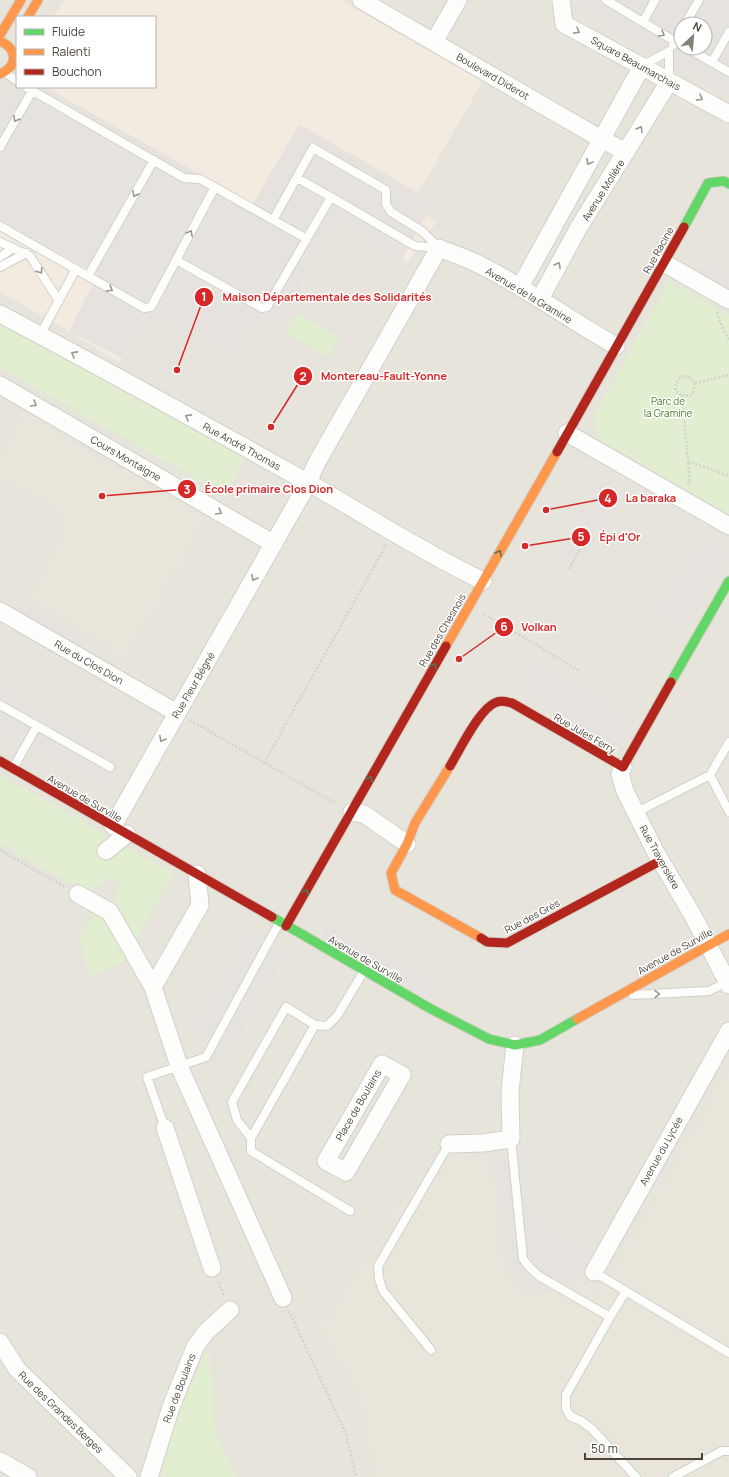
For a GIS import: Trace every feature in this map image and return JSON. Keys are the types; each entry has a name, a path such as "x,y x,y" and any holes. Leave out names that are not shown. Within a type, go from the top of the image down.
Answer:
{"street":[{"path":"0,35 21,0"},
{"path":"29,16 38,0"},
{"name":"Boulevard Diderot","path":"361,0 601,140 626,152"},
{"path":"434,42 458,0"},
{"name":"Square Beaumarchais","path":"562,0 564,24 729,114"},
{"path":"0,41 14,47 14,60 12,65 2,73"},
{"path":"520,287 642,66"},
{"name":"Avenue Molière","path":"540,299 579,227 669,82"},
{"name":"Rue Racine","path":"616,346 708,183 724,181 729,184"},
{"name":"Avenue de la Gramine","path":"439,248 473,262 520,287 616,346"},
{"name":"Rue Fleur Bégné","path":"120,830 177,713 274,544 308,483 316,464 439,248"},
{"path":"664,263 722,296"},
{"name":"Rue André Thomas","path":"0,314 308,483 392,533 461,571 483,581"},
{"name":"Rue des Chesnois","path":"283,924 352,812 616,346"},
{"name":"Cours Montaigne","path":"0,385 274,544"},
{"path":"567,433 729,526"},
{"name":"Rue Jules Ferry","path":"407,844 415,824 483,711 493,703 502,700 512,703 623,767 729,581"},
{"name":"Rue du Clos Dion","path":"0,610 177,713"},
{"name":"Avenue de Surville","path":"0,761 431,1009 489,1039 514,1045 540,1040 729,934"},
{"name":"Rue Traversière","path":"623,767 620,774 624,791 660,860 709,945"},
{"path":"352,812 364,814 407,844"},
{"path":"106,851 120,830"},
{"name":"Rue des Grès","path":"407,844 391,873 395,890 487,942 507,943 660,860"},
{"path":"153,987 200,905 197,874"},
{"path":"78,894 110,912 153,987 179,1066 283,1298"},
{"path":"709,945 728,984"},
{"name":"Avenue du Lycée","path":"594,1272 729,1031"},
{"path":"449,1144 483,1143 511,1139 510,1091 514,1045"},
{"name":"Place de Boulains","path":"382,1064 402,1075 346,1172 326,1161 382,1064"},
{"path":"165,1128 212,1268"},
{"name":"Rue de Boulains","path":"149,1477 171,1407 195,1347 206,1332 230,1310"},
{"name":"Rue des Grandes Berges","path":"0,1342 17,1369 128,1477"},
{"path":"0,1461 28,1477"}],"lane":[{"path":"606,0 673,40"},
{"path":"642,22 655,0"},
{"path":"690,16 699,0"},
{"path":"712,62 729,32"},
{"path":"642,66 673,47"},
{"path":"669,51 669,82"},
{"path":"701,56 729,72"},
{"path":"2,73 16,80"},
{"path":"0,147 29,89 184,178 200,179 307,239"},
{"path":"273,220 313,148 386,190 386,204 391,212 422,231 439,248"},
{"path":"88,276 154,160"},
{"path":"297,178 416,246 439,248"},
{"path":"0,226 144,308 151,307 215,187"},
{"path":"176,260 262,308 267,307 331,197"},
{"path":"0,238 10,232"},
{"path":"0,242 30,256 59,301"},
{"path":"0,257 12,248"},
{"path":"0,267 26,253"},
{"path":"40,335 76,270"},
{"path":"0,705 110,767"},
{"path":"13,769 37,726"},
{"path":"635,812 710,775 729,742"},
{"path":"710,775 729,812"},
{"path":"165,1128 147,1077 206,1057 283,924"},
{"path":"251,1138 237,1120 232,1102 286,1007 314,1025 327,1026 338,1016 364,971"},
{"path":"618,995 710,991 728,984"},
{"path":"314,1025 251,1138 251,1151 350,1211"},
{"path":"511,1139 523,1259 539,1276 610,1317"},
{"path":"431,1350 383,1291 379,1279 378,1266 449,1144"},
{"path":"594,1272 729,1353"},
{"path":"626,1291 566,1395 566,1408 570,1416 581,1420 592,1429 636,1477"},
{"path":"673,1477 727,1453"}],"path":[{"path":"722,296 712,298 720,322 729,341"},
{"path":"695,383 729,375"},
{"path":"680,498 690,482 682,396 675,390 676,383 681,376 689,377 695,383"},
{"path":"682,396 691,395 694,390 695,383"},
{"path":"688,461 729,476"},
{"path":"264,762 392,533"},
{"path":"569,569 583,543"},
{"path":"468,605 580,671"},
{"path":"177,713 352,812"},
{"path":"0,850 78,894"},
{"path":"212,1268 230,1310"},
{"path":"283,1298 346,1434 356,1477"}],"shaded area":[{"path":"0,0 729,0 729,1477 0,1477"},
{"path":"64,0 340,0 483,81 410,207 437,221 408,262 337,223 278,329 260,318 237,361 153,315 119,363 69,331 0,292 0,106 16,88 156,88 156,16 54,16"},
{"path":"419,0 438,0 433,8"},
{"path":"575,0 729,0 729,97 572,5"},
{"path":"16,76 16,88 47,88 253,204 299,124 434,202 400,262 337,223 278,329 260,318 237,361 153,315 128,361 69,331 98,274 0,222 0,106"},
{"path":"706,259 729,272 729,300 693,279"},
{"path":"23,414 205,518 163,587 126,656 30,598 64,534 62,530 62,511 0,476 0,463"},
{"path":"598,479 630,497 604,543 594,537 576,568 554,555"},
{"path":"700,533 729,550 729,557 687,630 655,611"},
{"path":"22,601 90,639 84,650 16,611"},
{"path":"523,652 636,717 617,748 515,690 517,663"},
{"path":"0,685 126,756 106,791 0,731"},
{"path":"325,921 433,981 431,1009 319,945"},
{"path":"246,932 287,956 223,1067 206,1057 214,1042 190,1028"},
{"path":"729,1073 729,1477 373,1477 374,1470 360,1397 323,1328 434,1156 534,1154 541,1221 591,1251 575,1279 601,1294"},
{"path":"534,1154 541,1221 591,1251 571,1285 522,1298 517,1274 505,1274 492,1155"}],"green space":[{"name":"Parc de la Gramine","path":"669,281 729,315 729,514 597,438 594,415"},
{"path":"296,313 339,337 328,357 285,333"},
{"path":"0,321 245,456 226,496 0,367"},
{"path":"0,775 173,873 124,961 91,976 79,936 92,916 113,906 120,884 109,877 87,893 0,843"},
{"path":"208,1350 217,1434 236,1477 161,1477 170,1426"}],"traffic: fast":[{"path":"684,227 708,183 724,181 729,184"},
{"path":"671,682 729,581"},
{"path":"272,917 431,1009 489,1039 515,1045 540,1040 577,1019"}],"traffic: slow":[{"path":"0,35 21,0"},
{"path":"29,16 38,0"},
{"path":"0,41 10,48 14,58 10,67 0,74"},
{"path":"446,646 557,452"},
{"path":"450,766 415,823 407,844 391,873 395,890 481,938"},
{"path":"577,1019 729,934"}],"traffic: jam":[{"path":"557,452 684,227"},
{"path":"286,926 446,646"},
{"path":"450,766 477,720 491,706 497,702 503,701 512,703 623,767 671,682"},
{"path":"0,761 272,917"},
{"path":"481,938 487,942 507,943 660,861"}],"place":[{"name":"Maison Départementale des Solidarités","path":"177,370"},
{"name":"Montereau-Fault-Yonne","path":"271,427"},
{"name":"École primaire Clos Dion","path":"102,496"},
{"name":"La baraka","path":"546,510"},
{"name":"Épi d'Or","path":"525,546"},
{"name":"Volkan","path":"459,659"}]}
